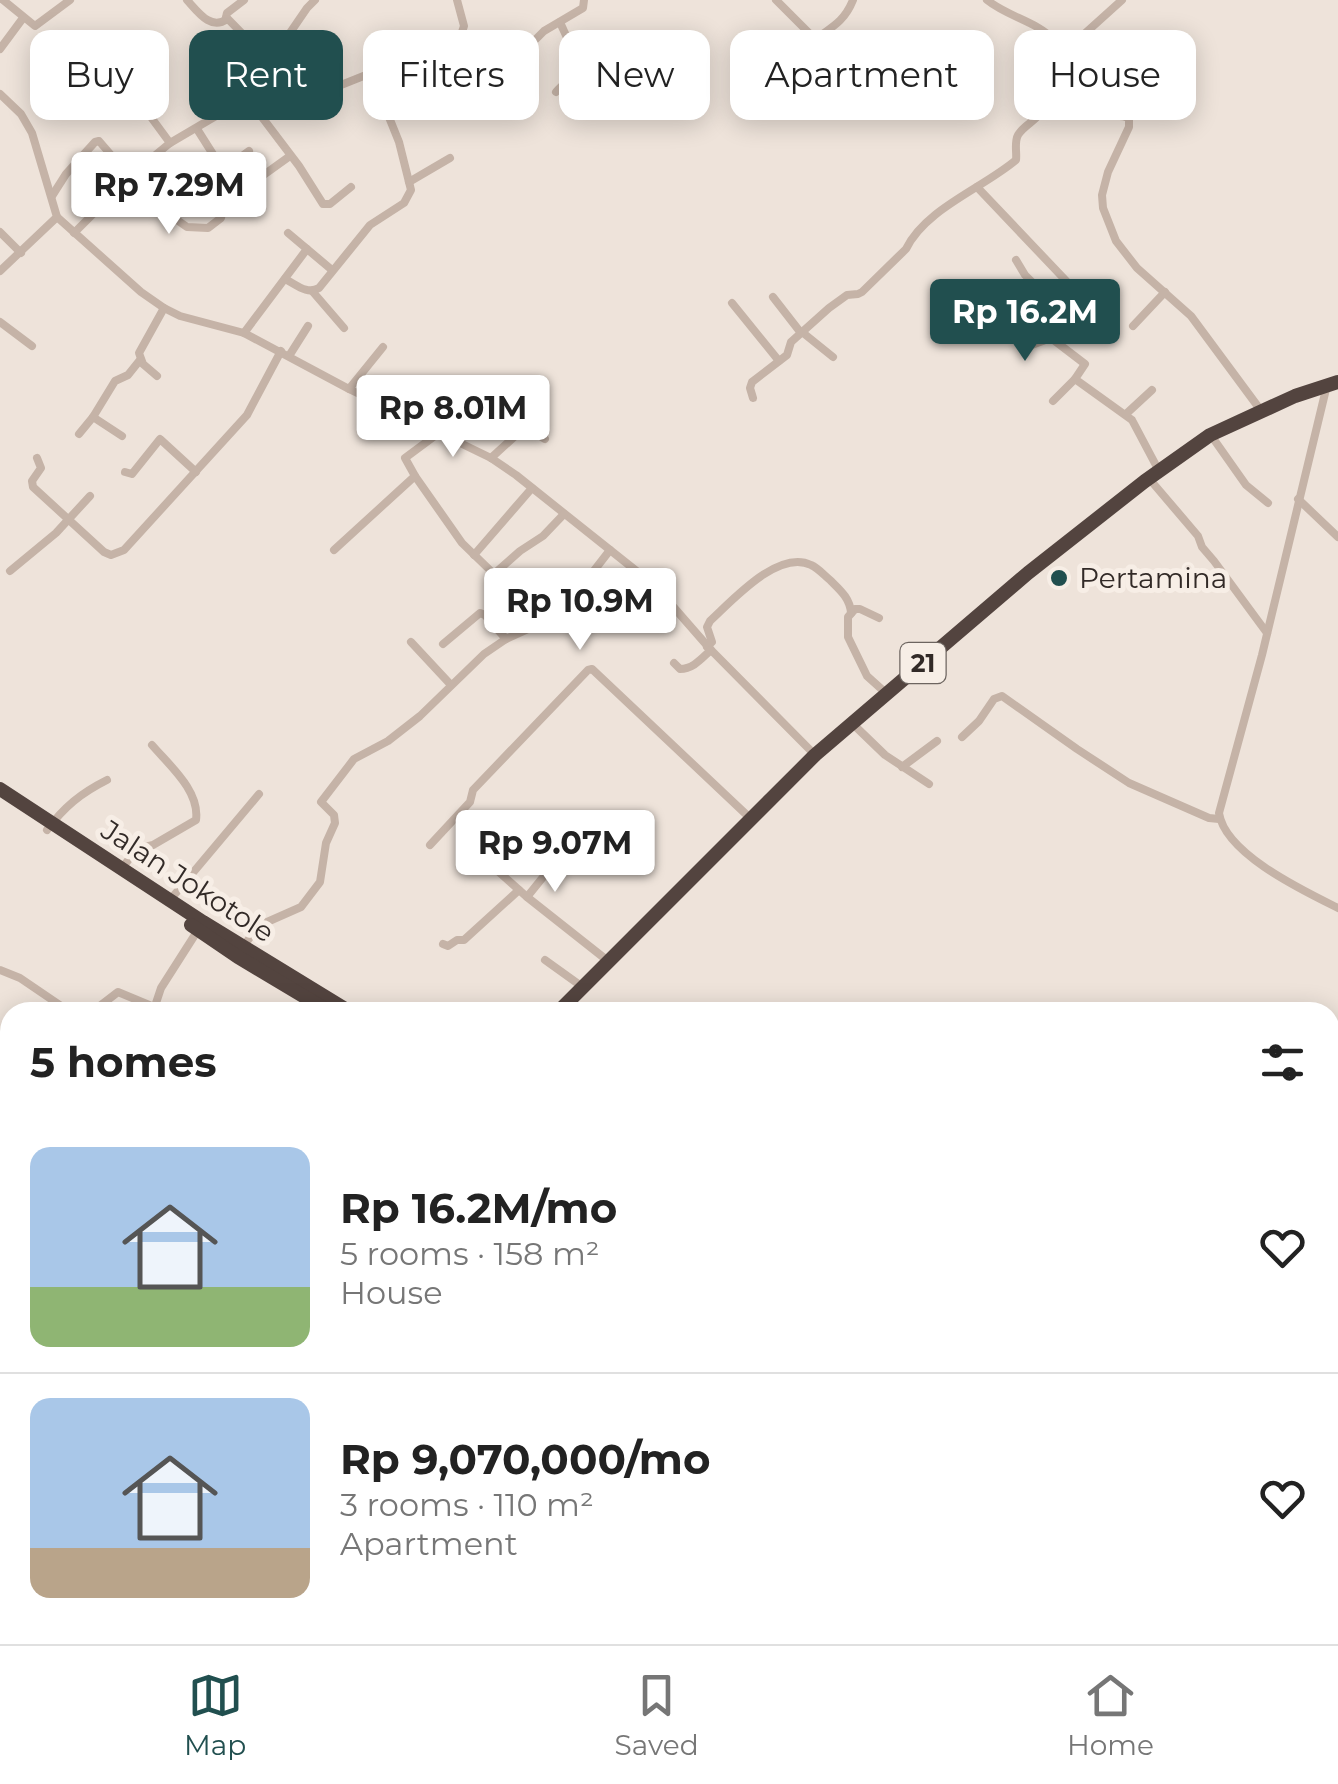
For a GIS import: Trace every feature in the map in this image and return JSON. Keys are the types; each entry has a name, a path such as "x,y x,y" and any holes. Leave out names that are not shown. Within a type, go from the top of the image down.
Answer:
{"highway":[{"name":"21","path":"569,1002 817,757 1031,577 1210,435 1332,386"},
{"name":"21","path":"580,1002 750,818 887,694 1028,573 1156,477 1262,413"},
{"name":"Jalan Jokotole","path":"0,789 49,827"},
{"name":"Jalan Jokotole","path":"0,799 200,926 244,947 334,1002"},
{"name":"Jalan Jokotole","path":"93,855 122,868 170,900 238,957 313,1002"}],"street":[{"path":"3,0 41,30"},
{"path":"35,26 70,0"},
{"path":"187,0 212,24 220,24 244,0"},
{"path":"292,30 315,0"},
{"path":"457,0 463,30"},
{"path":"539,36 585,6 584,0"},
{"path":"776,0 817,38 843,19 853,0"},
{"path":"988,0 1042,30"},
{"path":"1087,30 1122,0"},
{"path":"0,49 23,18"},
{"path":"227,19 238,30"},
{"path":"556,92 575,66 560,22"},
{"path":"0,94 21,114 32,132 57,217 141,292 180,316 244,333 491,458 662,594 709,649 817,757"},
{"path":"153,120 170,143"},
{"path":"74,233 170,143 209,120"},
{"path":"264,120 323,204 330,204 351,187"},
{"path":"313,292 374,221 404,203 411,190 391,120"},
{"path":"754,398 750,385 786,355 790,342 801,332 842,297 862,292 930,220 1016,160 1018,135 1035,120"},
{"path":"1129,120 1102,195 1116,241 1136,268 1191,316 1262,413"},
{"path":"196,128 223,170"},
{"path":"52,196 66,174 99,141 177,220 187,226 208,228 221,218 222,205 206,187 208,182 249,151"},
{"path":"222,205 290,156"},
{"path":"409,182 450,158"},
{"path":"977,187 1072,286"},
{"path":"0,270 57,217"},
{"path":"0,232 20,253"},
{"path":"288,233 332,270"},
{"path":"244,333 307,249"},
{"path":"1016,260 1025,275 1060,308 1051,338"},
{"path":"285,279 313,292 344,328"},
{"path":"1133,326 1165,292"},
{"path":"773,297 801,332 833,356"},
{"path":"732,303 779,361"},
{"path":"157,376 140,360 139,353 164,308"},
{"path":"0,322 32,346"},
{"path":"37,458 41,468 33,487 104,552 116,554 124,550 247,415 285,353 308,326"},
{"path":"1007,331 1029,346 1051,338"},
{"path":"1051,338 1085,364 1076,380 1053,401"},
{"path":"349,389 383,347"},
{"path":"79,434 115,381 131,373 140,360"},
{"path":"1076,380 1132,420 1156,477 1198,536 1208,557 1267,633"},
{"path":"1332,386 1298,499 1219,819 1230,836 1262,866 1338,908"},
{"path":"1126,414 1152,390"},
{"path":"93,417 122,436"},
{"path":"491,458 525,427 546,438"},
{"path":"440,432 404,458 462,543 494,574 530,628"},
{"path":"125,472 132,474 160,439 196,472"},
{"path":"1215,442 1246,485 1268,503"},
{"path":"334,550 415,476"},
{"path":"474,555 532,488"},
{"path":"10,571 90,496"},
{"path":"1298,499 1338,537"},
{"path":"494,574 543,536 564,514"},
{"path":"244,947 258,926 300,907 320,882 326,844 335,823 334,815 321,802 350,763 388,741 429,708 484,654 572,600 610,550"},
{"path":"674,663 684,670 695,665 712,642 707,627 710,620 756,578 776,567 802,563 813,566 846,596 851,612 846,627 848,637 867,676 887,694"},
{"path":"533,592 552,615"},
{"path":"851,612 860,609 878,618"},
{"path":"443,644 480,613 506,638"},
{"path":"411,642 451,685"},
{"path":"430,845 468,804 473,790 592,669 750,818"},
{"path":"962,737 994,699 1002,696 1129,782 1219,819"},
{"path":"856,727 885,755 929,784"},
{"path":"902,767 937,741"},
{"path":"122,868 137,848 152,845 196,820 198,814 189,790 152,745"},
{"path":"49,827 68,804 107,780"},
{"path":"170,900 259,794"},
{"path":"480,855 608,961"},
{"path":"527,897 548,871"},
{"path":"443,944 464,940 519,890"},
{"path":"157,1002 166,978 200,926"},
{"path":"545,960 584,988"},
{"path":"0,970 20,978 55,1002"},
{"path":"105,1002 118,992 138,1002"}],"place":[{"name":"Pertamina","path":"1059,578"}]}
